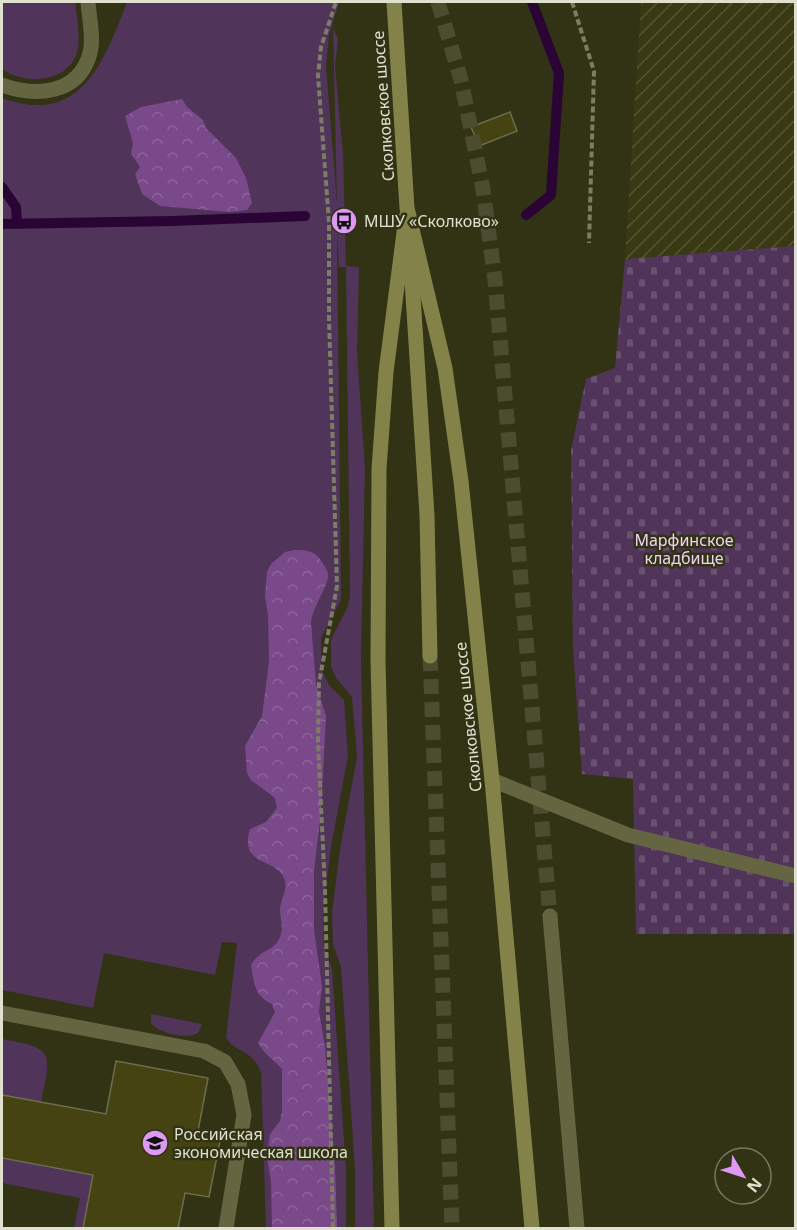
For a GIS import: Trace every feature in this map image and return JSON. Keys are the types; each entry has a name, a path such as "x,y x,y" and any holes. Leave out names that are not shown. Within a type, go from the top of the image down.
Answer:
{"street":[{"path":"2,85 20,92 49,92 65,86 80,73 90,53 88,2"},
{"name":"Сколковское шоссе","path":"394,2 407,208 445,368 461,481 492,780 532,1228"},
{"path":"396,32 404,2"},
{"path":"407,208 427,515 430,656"},
{"name":"Сколковское шоссе","path":"392,1228 378,672 379,469 386,372 407,208"},
{"path":"492,780 628,835 795,876"},
{"path":"550,916 577,1228"},
{"path":"2,1013 204,1051 225,1062 238,1084 244,1115 226,1228"}],"path":[{"path":"333,1228 319,683 337,586 328,318 329,222 318,76 321,47 336,2"},
{"path":"572,2 594,71 589,243"}],"shaded area":[{"path":"641,2 795,2 795,246 625,259"}],"green space":[{"path":"2,2 75,2 78,48 74,60 67,68 57,75 35,79 23,78 2,69"},
{"path":"127,2 339,2 329,36 326,66 337,203 333,28 338,39 335,66 343,154 346,266 359,267 357,353 365,467 361,659 374,1228 355,1228 355,1169 341,967 333,944 332,912 340,849 357,757 352,697 337,679 331,667 331,640 348,606 350,597 346,267 339,267 337,229 341,596 321,638 321,669 329,685 344,700 348,756 331,847 323,911 324,946 332,969 346,1169 346,1228 266,1228 261,1073 253,1059 233,1046 226,1037 237,943 222,942 215,975 104,953 93,1008 2,990 2,98 29,105 52,104 71,96 86,83 98,66"},
{"path":"182,99 187,107 203,120 206,128 236,158 246,178 252,203 247,210 230,212 160,206 142,194 135,174 140,167 131,154 133,143 125,116 141,107"},
{"name":"Марфинское кладбище","path":"795,246 795,934 636,934 633,779 582,774 573,649 571,450 586,379 615,368 625,259"},
{"path":"294,550 316,555 328,574 311,623 316,684 326,716 321,812 314,871 314,930 322,986 319,1011 325,1047 335,1166 337,1228 272,1228 271,1182 267,1157 270,1134 280,1121 282,1112 282,1069 258,1043 275,1012 272,1004 258,993 251,965 280,937 282,927 280,909 285,881 281,873 254,856 250,850 248,841 250,829 266,822 277,808 275,798 251,780 247,773 245,746 262,716 269,662 268,615 265,596 267,572 271,564 285,552"},
{"path":"151,1014 202,1024 198,1033 193,1035 173,1034 155,1027 151,1023"},
{"path":"2,1039 32,1046 45,1055 47,1072 41,1102 2,1095"},
{"path":"2,1158 93,1175 83,1228 74,1228 80,1198 2,1183"}],"building":[{"path":"510,112 517,131 479,146 471,127"},
{"path":"116,1061 208,1078 198,1131 221,1136 209,1197 185,1193 178,1228 83,1228 93,1175 2,1158 2,1095 106,1114"}],"waterway":[{"path":"526,215 551,195 559,73 532,2"},
{"path":"2,187 16,207 17,223"},
{"path":"2,224 305,216"}],"tunnel":[{"path":"438,2 461,80 483,189 495,280 550,916"},
{"path":"430,656 452,1228"}],"place":[{"name":"МШУ «Сколково»","path":"344,221"},
{"name":"Российская экономическая школа","path":"155,1143"}]}
